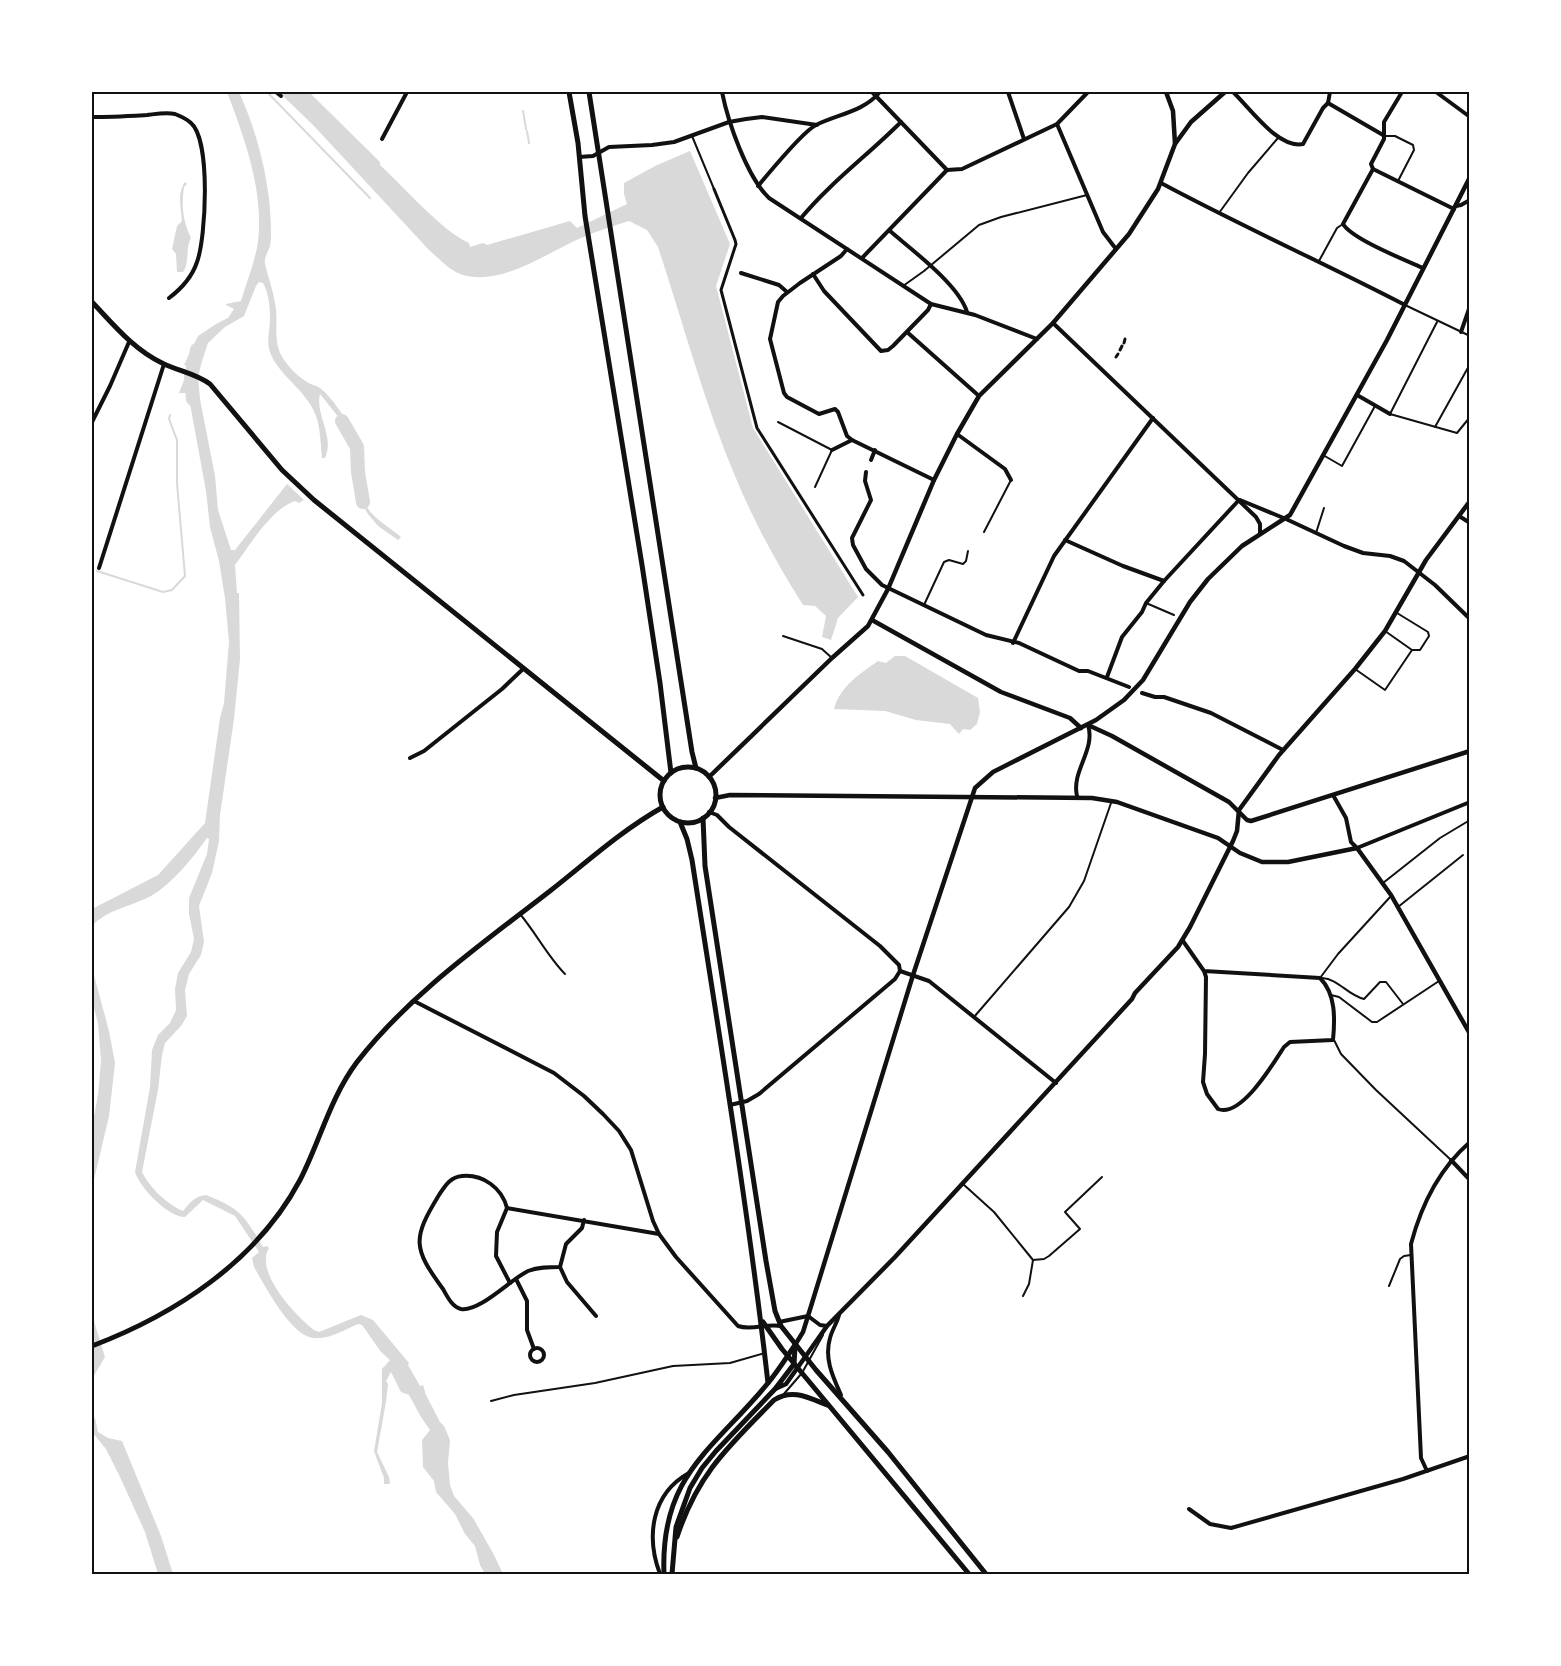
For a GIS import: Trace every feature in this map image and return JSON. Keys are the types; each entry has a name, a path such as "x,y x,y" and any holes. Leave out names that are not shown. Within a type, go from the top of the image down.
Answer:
{"main road":[{"path":"569,92 589,242 661,687 671,773"},
{"path":"589,92 696,768"},
{"path":"92,302 129,342 164,364 198,376 212,386 298,486 664,781"},
{"path":"684,767 696,768 709,777 715,790 715,798 709,812 703,818 680,822 668,814 663,807 660,795 664,781 671,773 684,767"},
{"path":"92,1346 153,1317 192,1294 216,1278 253,1246 285,1205 300,1179 343,1082 367,1050 414,1001 520,914 622,835 663,807"},
{"path":"703,818 705,866 775,1311 780,1324 795,1345 888,1452 986,1575"},
{"path":"680,822 692,860 761,1318 764,1325 827,1405 969,1575"},
{"path":"764,1325 768,1383"},
{"path":"662,1575 668,1524 675,1500 688,1473 707,1448 768,1383 795,1345"},
{"path":"795,1345 798,1368"},
{"path":"672,1575 673,1550 680,1512 698,1474 716,1451 798,1368"},
{"path":"673,1550 688,1506 710,1468 774,1400 783,1395 802,1395 827,1405"}],"street":[{"path":"276,92 281,98"},
{"path":"382,140 407,92"},
{"path":"722,92 729,122 758,186 769,198 931,304 967,312 1037,340"},
{"path":"872,92 948,170"},
{"path":"758,186 817,125 851,112 872,101 880,92"},
{"path":"1008,92 1024,138"},
{"path":"862,258 948,170 962,169 1057,124 1088,92"},
{"path":"1166,92 1173,111 1175,144"},
{"path":"709,777 868,626 888,589 934,480 979,396 1053,323 1116,249 1145,211 1161,183 1175,144 1191,122 1226,92"},
{"path":"1233,92 1278,138 1297,145 1303,144 1328,103 1330,92"},
{"path":"1402,92 1384,122 1384,139 1371,164 1372,169 1343,224 1346,229 1372,245 1423,268"},
{"path":"1436,92 1470,117"},
{"path":"1328,103 1384,136"},
{"path":"92,117 176,114 192,123 197,130 202,142 205,213 201,250 192,273 179,291 169,298"},
{"path":"579,157 593,156 605,148 662,144 729,122 762,117 817,125"},
{"path":"801,218 835,181 901,122"},
{"path":"1057,124 1103,232 1116,249"},
{"path":"597,144 605,148"},
{"path":"1372,169 1455,207 1470,200"},
{"path":"795,1345 808,1316 914,975 971,797 977,785 989,774 1110,712 1135,690 1190,602 1208,579 1235,551 1286,519 1293,512 1405,305 1470,177"},
{"path":"1161,183 1405,305"},
{"path":"714,189 736,244 721,290 757,429 863,595"},
{"path":"890,231 930,266 963,300 967,312"},
{"path":"847,249 841,256 787,292 778,303 770,333 784,393 787,397 819,414 835,409 852,440 934,480"},
{"path":"741,273 778,285 787,292"},
{"path":"813,274 824,291 881,351 888,350 928,310 931,304"},
{"path":"1461,332 1470,306"},
{"path":"1053,323 1239,500 1258,520 1260,534"},
{"path":"907,332 979,396"},
{"path":"92,422 129,342"},
{"path":"99,568 164,364"},
{"path":"1357,395 1390,414"},
{"path":"1013,643 1054,556 1153,418"},
{"path":"957,434 1005,469 1011,480"},
{"path":"832,450 852,440"},
{"path":"871,460 875,450"},
{"path":"866,472 865,482 871,500 852,538 853,545 866,569 882,585 986,635 1047,655 1079,670 1088,670 1130,687"},
{"path":"1239,500 1363,553 1394,557 1420,572 1469,617"},
{"path":"1107,678 1122,637 1142,612 1146,603 1239,500"},
{"path":"798,1368 807,1359 827,1326 963,1184 1182,941 1237,831 1239,810 1283,750 1355,669 1385,631 1433,550 1470,501"},
{"path":"1459,516 1470,523"},
{"path":"1065,539 1123,566 1164,581"},
{"path":"872,620 1000,692 1070,718 1081,728"},
{"path":"410,758 424,751 502,689 523,669"},
{"path":"1142,693 1164,697 1211,713 1283,750"},
{"path":"1077,796 1075,785 1091,738 1088,725"},
{"path":"1088,725 1112,736 1228,802 1247,820 1470,751"},
{"path":"715,798 730,795 1077,796 1112,801 1218,838 1251,858 1273,863 1296,861 1357,848 1470,802"},
{"path":"1333,795 1346,818 1352,842 1391,895 1470,1034"},
{"path":"709,812 717,815 729,827 880,946 897,963 900,971"},
{"path":"1182,941 1204,971 1206,998 1203,1082 1209,1097 1218,1109 1222,1111 1230,1108 1255,1089 1286,1044 1333,1040 1335,1026 1331,995 1320,978 1204,971"},
{"path":"900,971 929,981 1056,1083"},
{"path":"730,1105 742,1103 759,1094 895,979 900,971"},
{"path":"414,1001 554,1073 590,1101 619,1131 628,1145 636,1162 652,1221 659,1234 676,1257 738,1326 749,1328 780,1324 808,1316"},
{"path":"1427,1471 1421,1458 1411,1244 1417,1223 1451,1160 1470,1142"},
{"path":"1451,1160 1470,1180"},
{"path":"510,1283 496,1256 497,1232 507,1208 501,1193 488,1182 471,1176 455,1177 448,1182 425,1218 419,1245 426,1266 453,1304 460,1308 478,1305 516,1279 537,1269 560,1267"},
{"path":"507,1208 659,1234"},
{"path":"584,1220 582,1228 566,1244 560,1267 567,1282 596,1316"},
{"path":"516,1279 527,1300 528,1330 534,1349"},
{"path":"839,1315 830,1339 828,1357 831,1372 842,1399"},
{"path":"808,1316 827,1326"},
{"path":"1189,1509 1210,1524 1231,1528 1427,1471 1470,1456"},
{"path":"662,1575 652,1545 654,1516 668,1491 678,1479 688,1473"}],"lane":[{"path":"692,136 714,189"},
{"path":"1384,136 1395,136 1413,146 1414,150 1398,181"},
{"path":"1219,213 1248,173 1278,138"},
{"path":"903,286 980,225 1001,217 1087,195"},
{"path":"1318,261 1337,228 1343,224"},
{"path":"1405,305 1470,336"},
{"path":"1437,322 1390,414 1457,433 1470,417"},
{"path":"1435,427 1470,364"},
{"path":"1323,455 1342,466 1376,406"},
{"path":"778,422 832,450 815,487"},
{"path":"984,532 1011,480"},
{"path":"1316,533 1324,508"},
{"path":"924,605 944,562 949,560 963,564 968,551"},
{"path":"1146,603 1174,615"},
{"path":"1385,631 1412,650 1420,650 1429,636 1428,632 1397,613"},
{"path":"783,636 822,649 832,658"},
{"path":"1355,669 1385,690 1412,650"},
{"path":"974,1017 1069,908 1084,881 1112,801"},
{"path":"1383,883 1440,838 1470,820"},
{"path":"1398,907 1463,855"},
{"path":"1391,895 1344,947 1320,978 1335,981 1364,999 1380,982 1386,982 1403,1004"},
{"path":"520,914 555,964 565,974"},
{"path":"1331,995 1339,997 1372,1022 1377,1022 1439,980"},
{"path":"1333,1040 1341,1054 1376,1090 1451,1160"},
{"path":"1033,1260 1044,1259 1080,1229 1065,1212 1102,1177"},
{"path":"963,1184 994,1212 1033,1260 1029,1284 1023,1296"},
{"path":"1389,1286 1400,1259 1411,1255"},
{"path":"491,1401 514,1395 596,1383 673,1366 730,1363 765,1353"},
{"path":"783,1395 798,1368"}],"shaded area":[{"path":"227,92 239,92 252,125 266,178 271,235 265,264 275,303 280,353 295,373 325,392 351,427 359,445 362,494 365,503 376,517 401,537 398,540 378,526 362,504 357,447 348,429 320,394 320,410 328,442 325,458 322,458 314,410 278,366 270,352 269,305 263,283 259,282 256,286 244,316 225,327 208,343 199,370 184,365 198,336 228,318 234,309 226,304 241,301 257,248 259,209 252,168"},
{"path":"286,92 309,92 423,208 447,229 469,243 470,247 483,243 487,245 570,221 577,228 627,204 624,183 690,151 730,244 716,286 753,428 858,597 838,618 831,640 822,637 826,616 815,606 803,605 766,542 742,493 713,420 658,247 647,230 629,221 581,238 511,271 481,277 461,274 446,266 429,250 314,126 282,95"},
{"path":"185,182 187,184 183,194 183,213 191,238 185,268 183,272 177,272 176,254 172,249 177,226 182,221 180,196"},
{"path":"184,380 197,384 215,476 218,510 231,550 235,550 287,484 304,500 286,505 269,519 235,565 237,593 239,593 240,659 220,815 219,841 212,873 199,906 204,942 201,955 189,974 185,990 187,1016 165,1043 142,1172 149,1184 160,1195 183,1211 195,1198 206,1195 240,1214 263,1247 269,1248 266,1258 267,1269 279,1293 297,1315 314,1330 319,1332 361,1315 373,1320 409,1363 408,1365 420,1386 423,1385 426,1395 444,1426 450,1440 448,1463 450,1485 454,1496 473,1518 503,1574 485,1574 475,1546 465,1534 455,1514 436,1492 434,1481 423,1467 422,1440 430,1430 409,1395 401,1392 391,1372 386,1381 388,1384 386,1402 377,1452 389,1477 390,1484 384,1484 374,1451 382,1403 382,1369 390,1360 381,1352 362,1325 358,1324 321,1338 309,1337 301,1333 285,1317 254,1267 252,1258 259,1252 235,1216 203,1200 185,1217 178,1216 156,1200 143,1186 135,1172 150,1087 152,1050 158,1035 170,1023 176,1010 175,989 178,973 191,952 194,939 189,914 189,898 207,854 209,839 207,838 175,877 151,896 104,916 92,926 92,909 158,875 205,823 224,703 229,642 219,561 210,527 206,491 188,393 179,393"},
{"path":"895,656 905,656 978,698 980,712 977,724 970,730 963,729 959,734 950,724 916,720 885,711 834,709 841,694 852,681 878,661 886,663"},
{"path":"92,968 115,1063 109,1116 92,1188 92,1127 101,1061 98,1023 92,1001"},
{"path":"92,1315 105,1357 92,1379"},
{"path":"92,1416 95,1418 98,1432 108,1438 122,1441 161,1536 173,1574 158,1574 145,1532 120,1477 106,1449 92,1432"}],"waterway":[{"path":"267,92 370,198"},
{"path":"523,111 526,129"},
{"path":"527,131 529,143"},
{"path":"193,399 191,377 197,350"},
{"path":"97,571 163,592 172,590 185,576 177,483 177,440 169,419 170,415"},
{"path":"342,421 357,447 363,502"}]}
